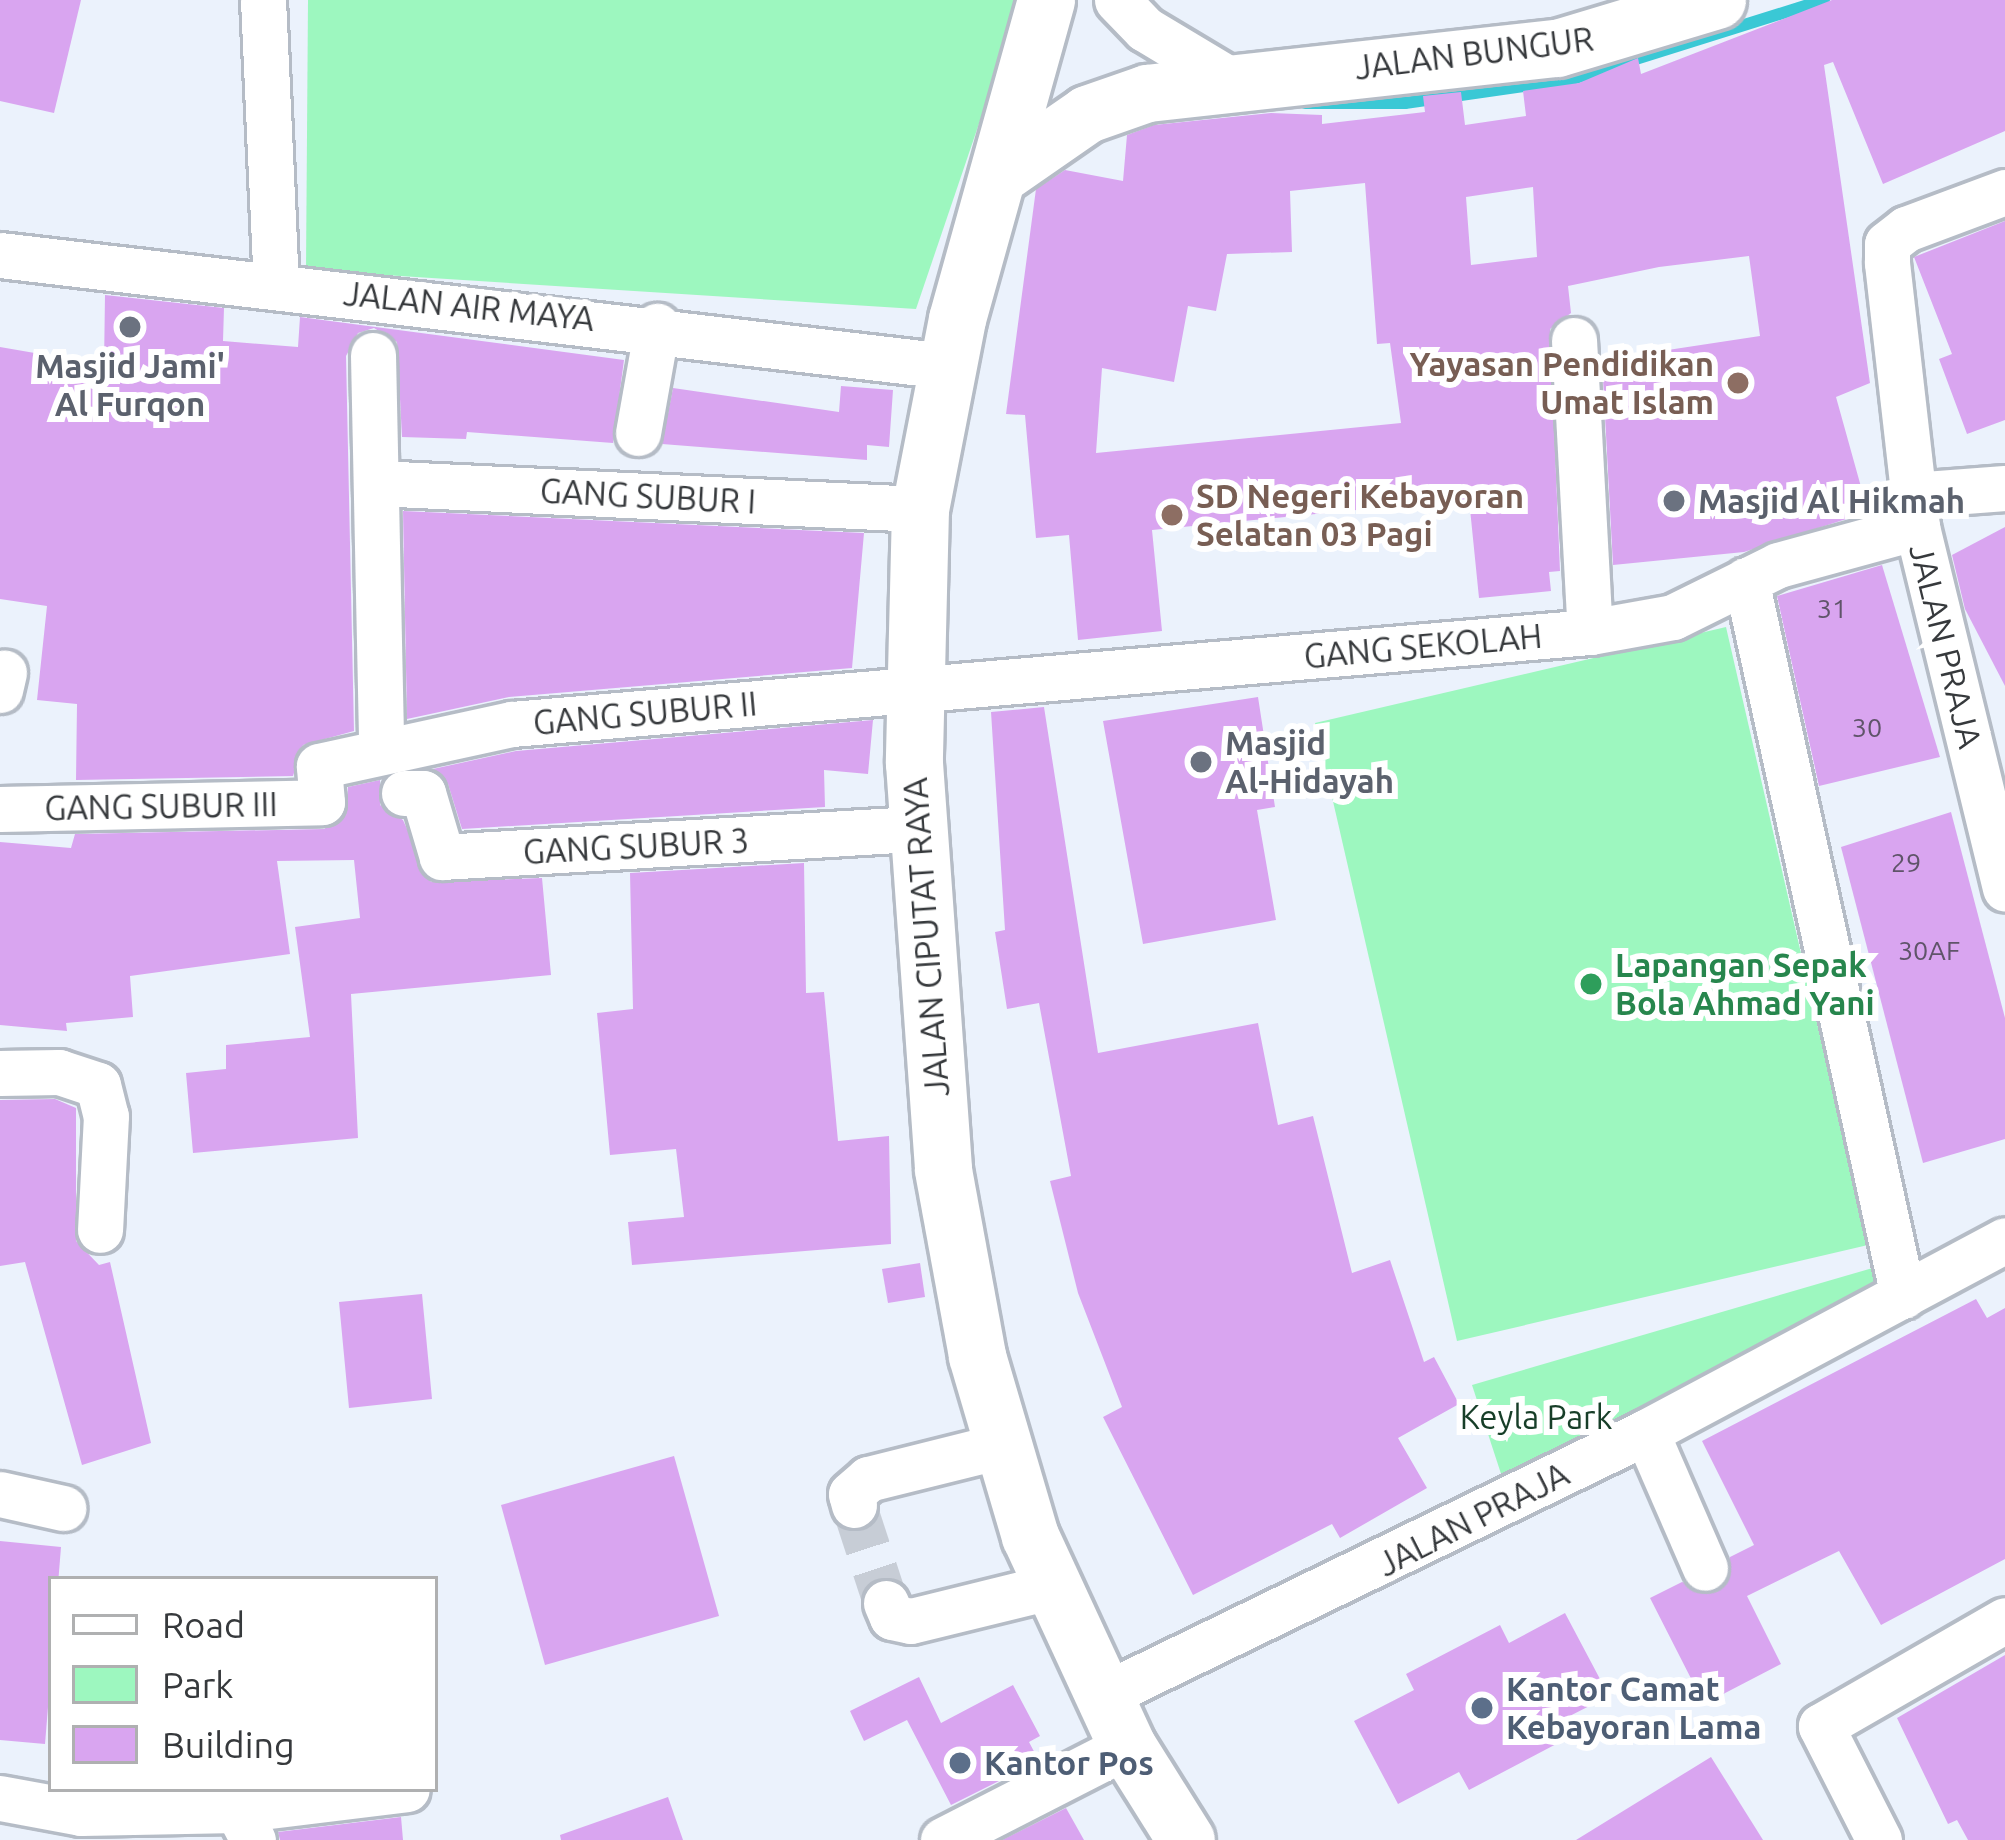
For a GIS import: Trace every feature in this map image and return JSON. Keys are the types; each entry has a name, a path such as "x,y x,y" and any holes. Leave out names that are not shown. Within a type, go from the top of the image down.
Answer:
{"main road":[{"name":"JALAN CIPUTAT RAYA","path":"1046,0 946,366 920,509 911,690 943,1170 1000,1446 1049,1587 1114,1721 1186,1840"},
{"name":"JALAN BUNGUR","path":"999,175 1087,114 1225,77 1453,60 1717,0"}],"street":[{"path":"263,0 276,284"},
{"path":"1117,0 1145,29 1225,77"},
{"name":"JALAN PRAJA","path":"2005,192 1887,244 1914,511 2005,886"},
{"name":"JALAN AIR MAYA","path":"0,255 657,326 946,366"},
{"path":"638,433 657,326"},
{"path":"1574,340 1590,632"},
{"path":"373,355 381,751"},
{"name":"GANG SUBUR I","path":"376,483 920,509"},
{"name":"GANG SEKOLAH","path":"911,690 1590,632 1673,617 1746,580 1914,511 2005,488"},
{"path":"1746,580 1903,1296"},
{"name":"GANG SUBUR II","path":"322,802 319,766 381,751 577,717 911,690"},
{"name":"GANG SUBUR 3","path":"404,793 423,793 442,857 919,829"},
{"name":"GANG SUBUR III","path":"0,809 322,802"},
{"path":"0,1073 59,1072 98,1084 106,1115 100,1230"},
{"name":"JALAN PRAJA","path":"943,1840 1114,1721 2005,1240"},
{"path":"1646,1432 1705,1568"},
{"path":"854,1505 851,1494 868,1479 1000,1446"},
{"path":"0,1494 63,1508"},
{"path":"886,1604 892,1617 911,1621 1049,1587"},
{"path":"1879,1840 1822,1726 2005,1620"},
{"path":"0,1798 78,1826 245,1825 400,1792"}],"green space":[{"path":"308,0 1021,0 916,309 306,270"},
{"name":"Lapangan Sepak Bola Ahmad Yani","path":"1726,627 1868,1245 1457,1341 1315,723"},
{"name":"Keyla Park","path":"1876,1267 1888,1294 1505,1486 1472,1385"}],"building":[{"path":"0,0 81,0 54,113 0,101"},
{"path":"1832,0 2005,0 2005,131 1883,184 1833,62 1824,65 1870,383 1836,397 1868,512 1744,552 1613,565 1602,360 1760,336 1749,256 1659,267 1568,286 1571,313 1550,329 1560,571 1549,572 1551,591 1479,598 1469,499 1152,530 1162,631 1078,640 1069,535 1036,538 1025,415 1006,414 1036,189 1065,170 1123,181 1127,135 1154,125 1271,113 1322,115 1322,124 1425,112 1423,96 1461,92 1465,125 1526,116 1523,91 1579,83 1638,58 1641,74","holes":["1365,183 1377,344 1390,343 1401,423 1096,453 1102,368 1174,382 1188,306 1216,311 1227,254 1292,252 1290,191","1533,187 1537,257 1471,265 1466,197"]},
{"path":"2005,221 2005,420 1967,434 1939,359 1952,354 1914,257"},
{"path":"105,295 224,308 223,341 298,347 300,317 624,360 613,443 467,432 466,439 402,437 397,342 374,328 358,333 346,356 354,731 303,745 293,776 76,780 77,704 37,700 47,606 0,599 0,347 104,365"},
{"path":"841,386 893,390 889,447 867,445 867,460 662,444 673,388 839,412"},
{"path":"403,511 864,533 852,668 509,697 407,719"},
{"path":"2005,527 2005,686 1965,609 1952,555"},
{"path":"1882,565 1940,757 1819,786 1777,596"},
{"path":"1258,697 1275,807 1257,810 1276,920 1143,944 1103,721"},
{"path":"1044,707 1098,1053 1258,1023 1278,1125 1313,1116 1352,1273 1390,1260 1424,1362 1434,1357 1459,1404 1398,1438 1427,1488 1340,1538 1332,1524 1193,1595 1103,1417 1122,1407 1078,1293 1050,1181 1071,1176 1039,1003 1007,1009 995,932 1005,930 991,712"},
{"path":"873,720 868,774 824,770 825,807 462,829 448,784 433,769 516,751"},
{"path":"380,780 380,805 403,820 431,882 542,878 551,975 351,994 358,1138 193,1153 186,1073 226,1069 226,1045 310,1037 295,927 360,918 354,860 277,861 290,954 130,976 133,1017 66,1023 67,1031 0,1025 0,842 71,848 75,834 324,829 346,815 348,787"},
{"path":"1951,812 2005,1018 2005,1139 1923,1163 1841,847"},
{"path":"804,863 806,993 824,992 838,1141 889,1136 891,1244 632,1265 628,1222 684,1217 676,1149 610,1155 597,1013 633,1009 630,873"},
{"path":"55,1099 76,1108 76,1241 99,1265 110,1262 151,1443 82,1465 25,1262 0,1266 0,1100"},
{"path":"920,1263 925,1297 888,1303 882,1269"},
{"path":"422,1294 432,1399 349,1408 339,1302"},
{"path":"1976,1299 1987,1318 2005,1308 2005,1559 1881,1625 1839,1551 1747,1596 1781,1664 1704,1704 1650,1598 1682,1582 1717,1592 1730,1557 1754,1545 1702,1441"},
{"path":"674,1456 719,1616 545,1665 501,1505"},
{"path":"0,1541 61,1547 59,1576 48,1576 45,1744 0,1740"},
{"name":"Kantor Camat Kebayoran Lama","path":"1565,1613 1609,1696 1554,1724 1562,1741 1469,1790 1459,1772 1398,1804 1354,1721 1414,1690 1406,1674 1500,1625 1509,1643"},
{"path":"2005,1655 2005,1840 1968,1840 1957,1820 1948,1824 1897,1718"},
{"path":"919,1677 941,1723 1013,1685 1040,1736 1029,1742 1039,1761 951,1805 907,1720 864,1741 850,1711"},
{"path":"1711,1757 1763,1840 1576,1840"},
{"path":"668,1797 683,1840 561,1840 560,1835"},
{"path":"1066,1808 1084,1840 1002,1840"},
{"path":"401,1817 403,1840 280,1840 278,1832"}],"waterway":[{"path":"1305,103 1405,103 1572,79 1824,0"}],"tunnel":[{"path":"854,1505 886,1603"}],"place":[{"name":"Masjid Jami' Al Furqon","path":"130,327"},
{"name":"Yayasan Pendidikan Umat Islam","path":"1738,383"},
{"name":"Masjid Al Hikmah","path":"1674,501"},
{"name":"SD Negeri Kebayoran Selatan 03 Pagi","path":"1172,515"},
{"name":"Masjid Al-Hidayah","path":"1201,762"},
{"name":"Lapangan Sepak Bola Ahmad Yani","path":"1591,984"},
{"name":"Kantor Camat Kebayoran Lama","path":"1482,1708"},
{"name":"Kantor Pos","path":"960,1763"}]}
